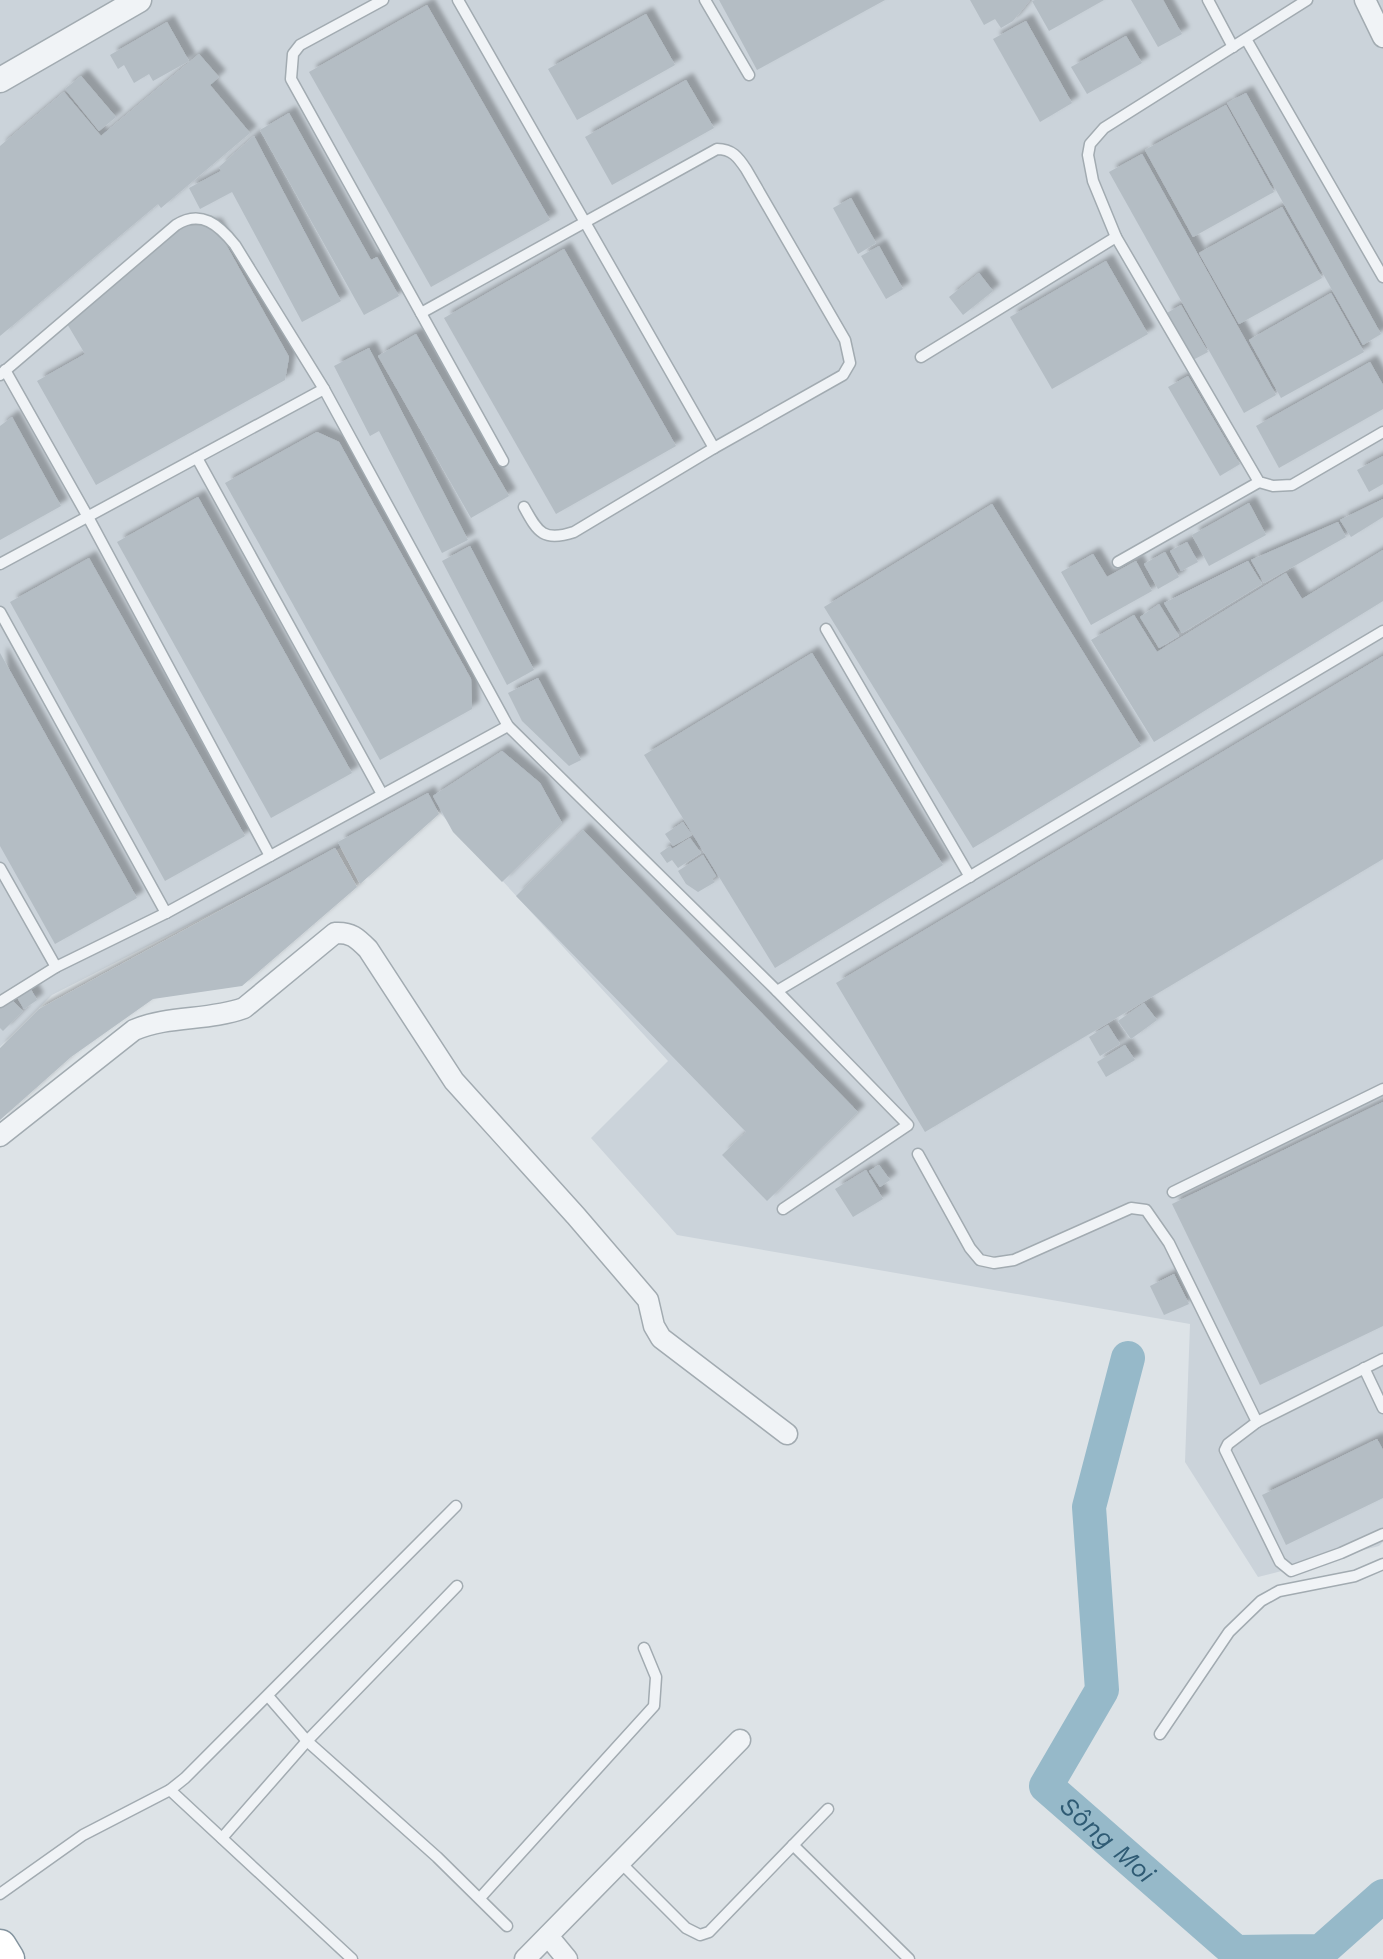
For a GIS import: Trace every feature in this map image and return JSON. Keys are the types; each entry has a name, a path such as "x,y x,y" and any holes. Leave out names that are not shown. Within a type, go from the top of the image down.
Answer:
{"highway":[{"path":"0,1946 8,1959"}],"street":[{"path":"0,80 139,0"},
{"path":"1365,0 1383,37"},
{"path":"0,1136 134,1030 155,1021 231,1013 244,1008 335,933 346,932 356,936 368,949 454,1081 648,1300 654,1326 661,1338 787,1434"},
{"path":"525,1959 740,1740"},
{"path":"548,1936 567,1959"}],"lane":[{"path":"383,0 300,45 293,54 291,79 503,461"},
{"path":"458,0 714,448"},
{"path":"705,0 749,75"},
{"path":"1208,0 1233,47"},
{"path":"1307,0 1104,128 1090,144 1088,155 1093,181 1116,237 1259,482 1273,486 1292,485 1383,432"},
{"path":"1246,39 1383,277"},
{"path":"421,313 717,149 727,149 746,169 830,314 850,353 850,363 843,375 574,532 560,537 546,536 536,529 524,507"},
{"path":"270,856 88,517 3,372 184,220 211,221 220,226 235,245 324,389 508,726 908,1125 783,1209"},
{"path":"921,357 1116,237"},
{"path":"0,564 324,389"},
{"path":"197,458 382,794"},
{"path":"1118,562 1259,482"},
{"path":"0,612 166,913"},
{"path":"826,629 970,877"},
{"path":"777,991 1383,631"},
{"path":"0,1002 56,967 166,913 508,726"},
{"path":"0,868 56,967"},
{"path":"1173,1192 1383,1089"},
{"path":"918,1154 970,1248 980,1260 994,1263 1014,1260 1131,1208 1146,1210 1169,1243 1257,1422"},
{"path":"1383,1359 1257,1422 1228,1444 1225,1450 1280,1562 1291,1571 1383,1534"},
{"path":"1364,1368 1383,1408"},
{"path":"0,1894 83,1835 170,1790 456,1506"},
{"path":"1160,1734 1229,1632 1261,1601 1279,1591 1355,1576 1383,1564"},
{"path":"222,1838 307,1741 457,1586"},
{"path":"480,1898 654,1706 656,1677 644,1648"},
{"path":"268,1696 307,1741 507,1926"},
{"path":"170,1790 352,1959"},
{"path":"620,1862 686,1928 700,1935 709,1932 828,1809"},
{"path":"793,1845 909,1959"}],"shaded area":[{"path":"0,0 1383,0 1383,1542 1379,1546 1258,1577 1185,1462 1190,1324 677,1235 591,1138 668,1061 430,802 52,995 0,1047"}],"building":[{"path":"719,0 885,0 757,70"},
{"path":"970,0 1030,0 1013,21 1001,28 995,19 984,25"},
{"path":"1104,0 1049,31 1032,1"},
{"path":"1131,0 1163,0 1182,34 1158,47"},
{"path":"427,5 550,220 431,287 309,72"},
{"path":"646,14 675,65 577,120 548,69"},
{"path":"1026,21 1072,103 1040,122 993,39"},
{"path":"167,22 189,61 153,81 149,74 134,83 124,65 118,69 110,55"},
{"path":"1126,36 1142,63 1087,94 1071,67"},
{"path":"199,54 219,77 210,85 250,133 161,208 158,204 0,336 0,146 64,92 101,136"},
{"path":"81,76 116,117 99,131 65,89"},
{"path":"686,80 714,128 612,185 585,137"},
{"path":"1246,93 1381,334 1363,345 1227,103"},
{"path":"1226,105 1274,192 1193,237 1145,150"},
{"path":"289,113 371,260 377,257 399,296 364,315 260,130"},
{"path":"254,136 341,301 302,322 232,192 200,209 189,188 221,171 219,167"},
{"path":"1142,154 1276,395 1244,413 1109,172"},
{"path":"851,198 876,243 858,254 833,208"},
{"path":"1282,207 1322,278 1239,324 1199,253"},
{"path":"215,225 289,357 285,380 96,485 37,381 85,354 66,322 184,226"},
{"path":"879,246 903,289 886,299 861,256"},
{"path":"564,249 676,446 556,514 444,318"},
{"path":"1106,261 1148,334 1052,389 1010,317"},
{"path":"979,273 993,291 963,315 949,297"},
{"path":"1331,293 1364,352 1281,398 1249,340"},
{"path":"1181,305 1208,352 1191,361 1165,314"},
{"path":"416,334 509,496 471,518 378,356"},
{"path":"369,348 468,540 442,553 379,431 370,436 334,366"},
{"path":"1370,362 1383,385 1383,409 1279,468 1256,426"},
{"path":"1188,376 1240,464 1220,476 1168,387"},
{"path":"12,417 61,506 0,540 0,426"},
{"path":"317,432 339,442 471,679 472,709 380,760 225,483"},
{"path":"1383,456 1383,484 1369,492 1357,470"},
{"path":"198,497 352,773 271,818 117,542"},
{"path":"1383,499 1383,517 1351,537 1340,520"},
{"path":"1249,503 1266,535 1209,566 1192,535"},
{"path":"992,504 1141,746 973,848 824,607"},
{"path":"1338,522 1346,537 1264,583 1251,560"},
{"path":"1187,542 1198,562 1181,571 1170,551"},
{"path":"470,546 534,670 507,685 442,561"},
{"path":"1383,550 1383,601 1154,742 1091,640 1134,615 1157,652 1286,573 1302,599"},
{"path":"1165,552 1179,577 1158,589 1144,564"},
{"path":"1093,554 1107,577 1136,561 1152,591 1091,625 1061,572"},
{"path":"89,558 245,836 165,881 10,602"},
{"path":"1248,561 1262,584 1182,633 1164,603"},
{"path":"1159,604 1179,636 1159,648 1140,617"},
{"path":"0,653 137,898 55,944 0,846"},
{"path":"812,653 943,865 775,968 644,755"},
{"path":"1383,656 1383,859 925,1132 836,983"},
{"path":"538,678 581,760 569,766 522,721 508,693"},
{"path":"502,751 540,783 562,823 502,882 453,832 433,796"},
{"path":"428,793 439,814 360,884 338,842"},
{"path":"683,822 692,835 673,846 665,834"},
{"path":"583,830 858,1112 767,1201 722,1155 746,1132 516,896"},
{"path":"690,838 701,853 678,868 672,860 667,863 660,853"},
{"path":"335,848 357,887 242,986 153,999 71,1057 0,1120 0,1048 39,1009"},
{"path":"703,855 716,876 712,879 715,882 698,892 686,884 678,871"},
{"path":"29,986 37,1000 24,1009 15,994"},
{"path":"9,997 23,1011 3,1031 0,1028 0,1006"},
{"path":"1144,1003 1157,1020 1131,1039 1118,1021"},
{"path":"1108,1025 1120,1044 1100,1056 1089,1037"},
{"path":"1125,1045 1135,1060 1106,1077 1097,1062"},
{"path":"1383,1102 1383,1326 1260,1385 1172,1204"},
{"path":"879,1165 890,1180 880,1187 869,1171"},
{"path":"866,1170 883,1199 853,1217 835,1189"},
{"path":"1174,1274 1189,1304 1164,1315 1150,1286"},
{"path":"1377,1439 1383,1450 1383,1498 1286,1545 1262,1495"}],"waterway":[{"name":"Sông Moi","path":"1128,1358 1089,1507 1102,1690 1046,1786 1236,1952 1321,1951 1383,1896"}]}
